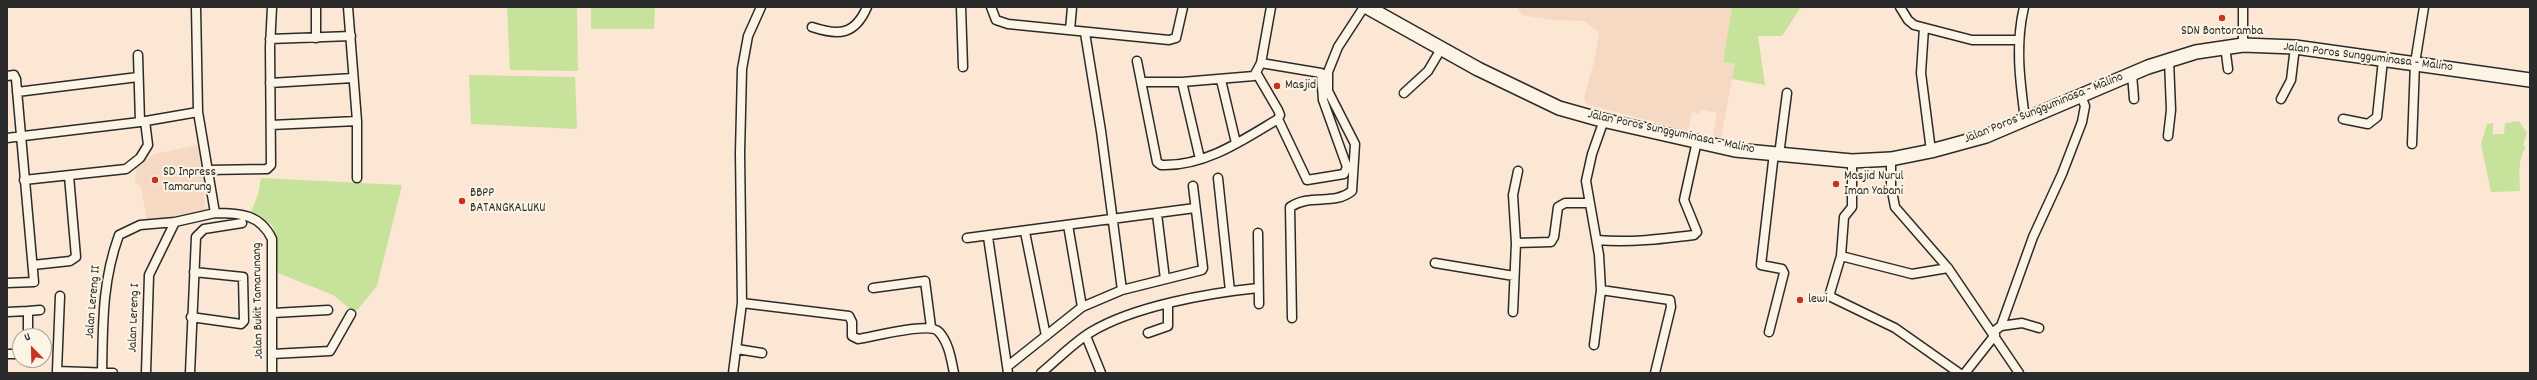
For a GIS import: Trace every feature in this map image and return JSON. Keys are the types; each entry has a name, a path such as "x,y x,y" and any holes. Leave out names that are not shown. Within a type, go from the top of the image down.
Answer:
{"main road":[{"name":"Jalan Poros Sungguminasa - Malino","path":"1367,7 1441,50 1534,98 1559,108 1604,120 1735,150 1852,161 1891,159 1931,151 1986,136 2132,74 2169,60 2225,46 2295,47 2530,80"}],"street":[{"path":"196,7 198,112 215,213"},
{"path":"208,170 268,169 271,163 270,39 272,7"},
{"path":"316,7 316,38"},
{"path":"348,7 357,121 357,178"},
{"path":"733,373 742,303 740,153 742,69 748,36 761,7"},
{"path":"812,27 823,31 850,30 858,24 867,7"},
{"path":"961,7 963,66"},
{"path":"991,7 996,20 1001,23 1070,30 1085,33 1169,40 1176,38 1183,7"},
{"path":"1070,30 1072,7"},
{"path":"1142,82 1182,82 1250,78 1257,74 1261,62 1271,7"},
{"path":"1292,318 1290,207 1301,200 1337,198 1352,191 1355,144 1328,91 1328,77 1333,56 1364,7"},
{"path":"1900,7 1911,23 1924,28 1972,40 2019,40"},
{"path":"2024,7 2019,40 2019,81 2025,119"},
{"path":"2244,7 2244,46"},
{"path":"2412,144 2415,63 2424,7"},
{"path":"1924,28 1921,73 1931,151"},
{"path":"1085,33 1113,218 1122,290"},
{"path":"270,39 351,36"},
{"path":"2225,46 2228,69"},
{"path":"2281,99 2291,80 2295,47"},
{"path":"1404,93 1428,72 1441,50"},
{"path":"24,180 126,170 140,158 148,145 142,121 138,77 138,55"},
{"path":"2168,136 2171,110 2169,60"},
{"path":"2343,119 2368,124 2377,117 2384,60"},
{"path":"1137,61 1157,162 1161,165 1169,165 1200,159 1236,143 1278,119"},
{"path":"1257,74 1278,110 1280,115 1278,119 1307,180 1344,174 1347,167 1323,100 1321,73 1261,62"},
{"path":"2132,74 2134,99"},
{"path":"7,76 15,76 34,282 7,283"},
{"path":"17,92 138,77"},
{"path":"270,82 354,78"},
{"path":"1221,80 1236,143"},
{"path":"1182,82 1200,159"},
{"path":"1769,332 1784,273 1782,269 1761,265 1787,93"},
{"path":"1965,373 1994,333 2001,326 2033,238 2062,174 2082,122 2085,106 2081,96"},
{"path":"7,138 142,121 198,112"},
{"path":"1594,345 1601,290 1597,240 1586,181 1588,167 1604,120"},
{"path":"271,125 357,121"},
{"path":"1597,240 1613,242 1658,239 1694,234 1697,232 1684,200 1697,141"},
{"path":"1891,159 1891,191 1895,207 1942,270 1994,333 2019,373"},
{"path":"1852,161 1852,207 1844,217 1841,256 1830,293 1831,297 1894,328 1958,373"},
{"path":"1513,312 1516,243 1513,195 1518,171"},
{"path":"33,265 70,261 76,257 69,176"},
{"path":"1218,178 1230,291"},
{"path":"1008,370 1046,336 1082,307 1122,290 1198,272 1203,268 1192,186"},
{"path":"1516,243 1551,242 1554,237 1558,207 1565,203 1589,203"},
{"path":"967,238 1025,232 1113,218 1157,214 1195,208"},
{"name":"Jalan Bukit Tamarunang","path":"119,235 140,226 175,222 215,213 242,215 254,219 266,228 272,239 272,373"},
{"path":"1157,214 1165,279"},
{"name":"Jalan Lereng I","path":"146,373 149,276 175,222"},
{"path":"190,373 196,237 200,232 242,223"},
{"path":"1068,225 1082,307"},
{"path":"1025,232 1046,336"},
{"path":"1258,233 1259,304"},
{"name":"Jalan Lereng II","path":"102,372 105,291 109,262 119,235"},
{"path":"988,236 1008,370"},
{"path":"1841,256 1906,273 1942,270"},
{"path":"1435,263 1514,276"},
{"path":"192,316 241,324 244,321 243,277 194,272"},
{"path":"873,288 923,280 926,284 931,327"},
{"path":"1041,373 1086,336 1128,315 1230,291 1258,288"},
{"path":"1601,290 1670,300 1671,307 1655,373"},
{"path":"60,296 57,371 113,373"},
{"path":"742,303 849,316 852,322 852,336 858,339 931,327 939,332 949,350 954,373"},
{"path":"1148,333 1168,326 1168,305"},
{"path":"7,312 40,310"},
{"path":"273,313 328,310"},
{"path":"28,311 28,328"},
{"path":"272,354 330,351 351,314"},
{"path":"2001,326 2022,323 2039,328"},
{"path":"1086,336 1101,373"},
{"path":"737,348 762,353"}],"shaded area":[{"path":"1517,7 1732,7 1723,62 1735,64 1721,138 1713,136 1717,113 1700,109 1700,114 1692,112 1688,131 1586,104 1584,98 1594,62 1599,33 1584,21 1553,20 1522,15"},
{"path":"201,144 205,213 147,221 141,187 135,182 136,167 154,154"}],"green space":[{"path":"507,7 577,7 578,71 510,70"},
{"path":"591,7 655,7 654,29 591,29"},
{"path":"1732,7 1801,7 1782,36 1758,36 1765,85 1732,79 1735,64 1723,62"},
{"path":"469,75 575,77 577,129 471,124"},
{"path":"2519,121 2527,133 2523,145 2526,147 2520,163 2520,191 2491,192 2481,144 2487,124 2493,123 2493,134 2504,134 2505,123"},
{"path":"261,178 402,185 377,286 355,313 333,295 278,273 273,226 251,212 258,195"}],"place":[{"name":"SDN Bontoramba","path":"2222,18"},
{"name":"Masjid","path":"1277,86"},
{"name":"SD Inpress Tamarung","path":"155,180"},
{"name":"Masjid Nurul Iman Yabani","path":"1836,184"},
{"name":"BBPP BATANGKALUKU","path":"462,201"},
{"name":"lewi","path":"1800,300"}]}
